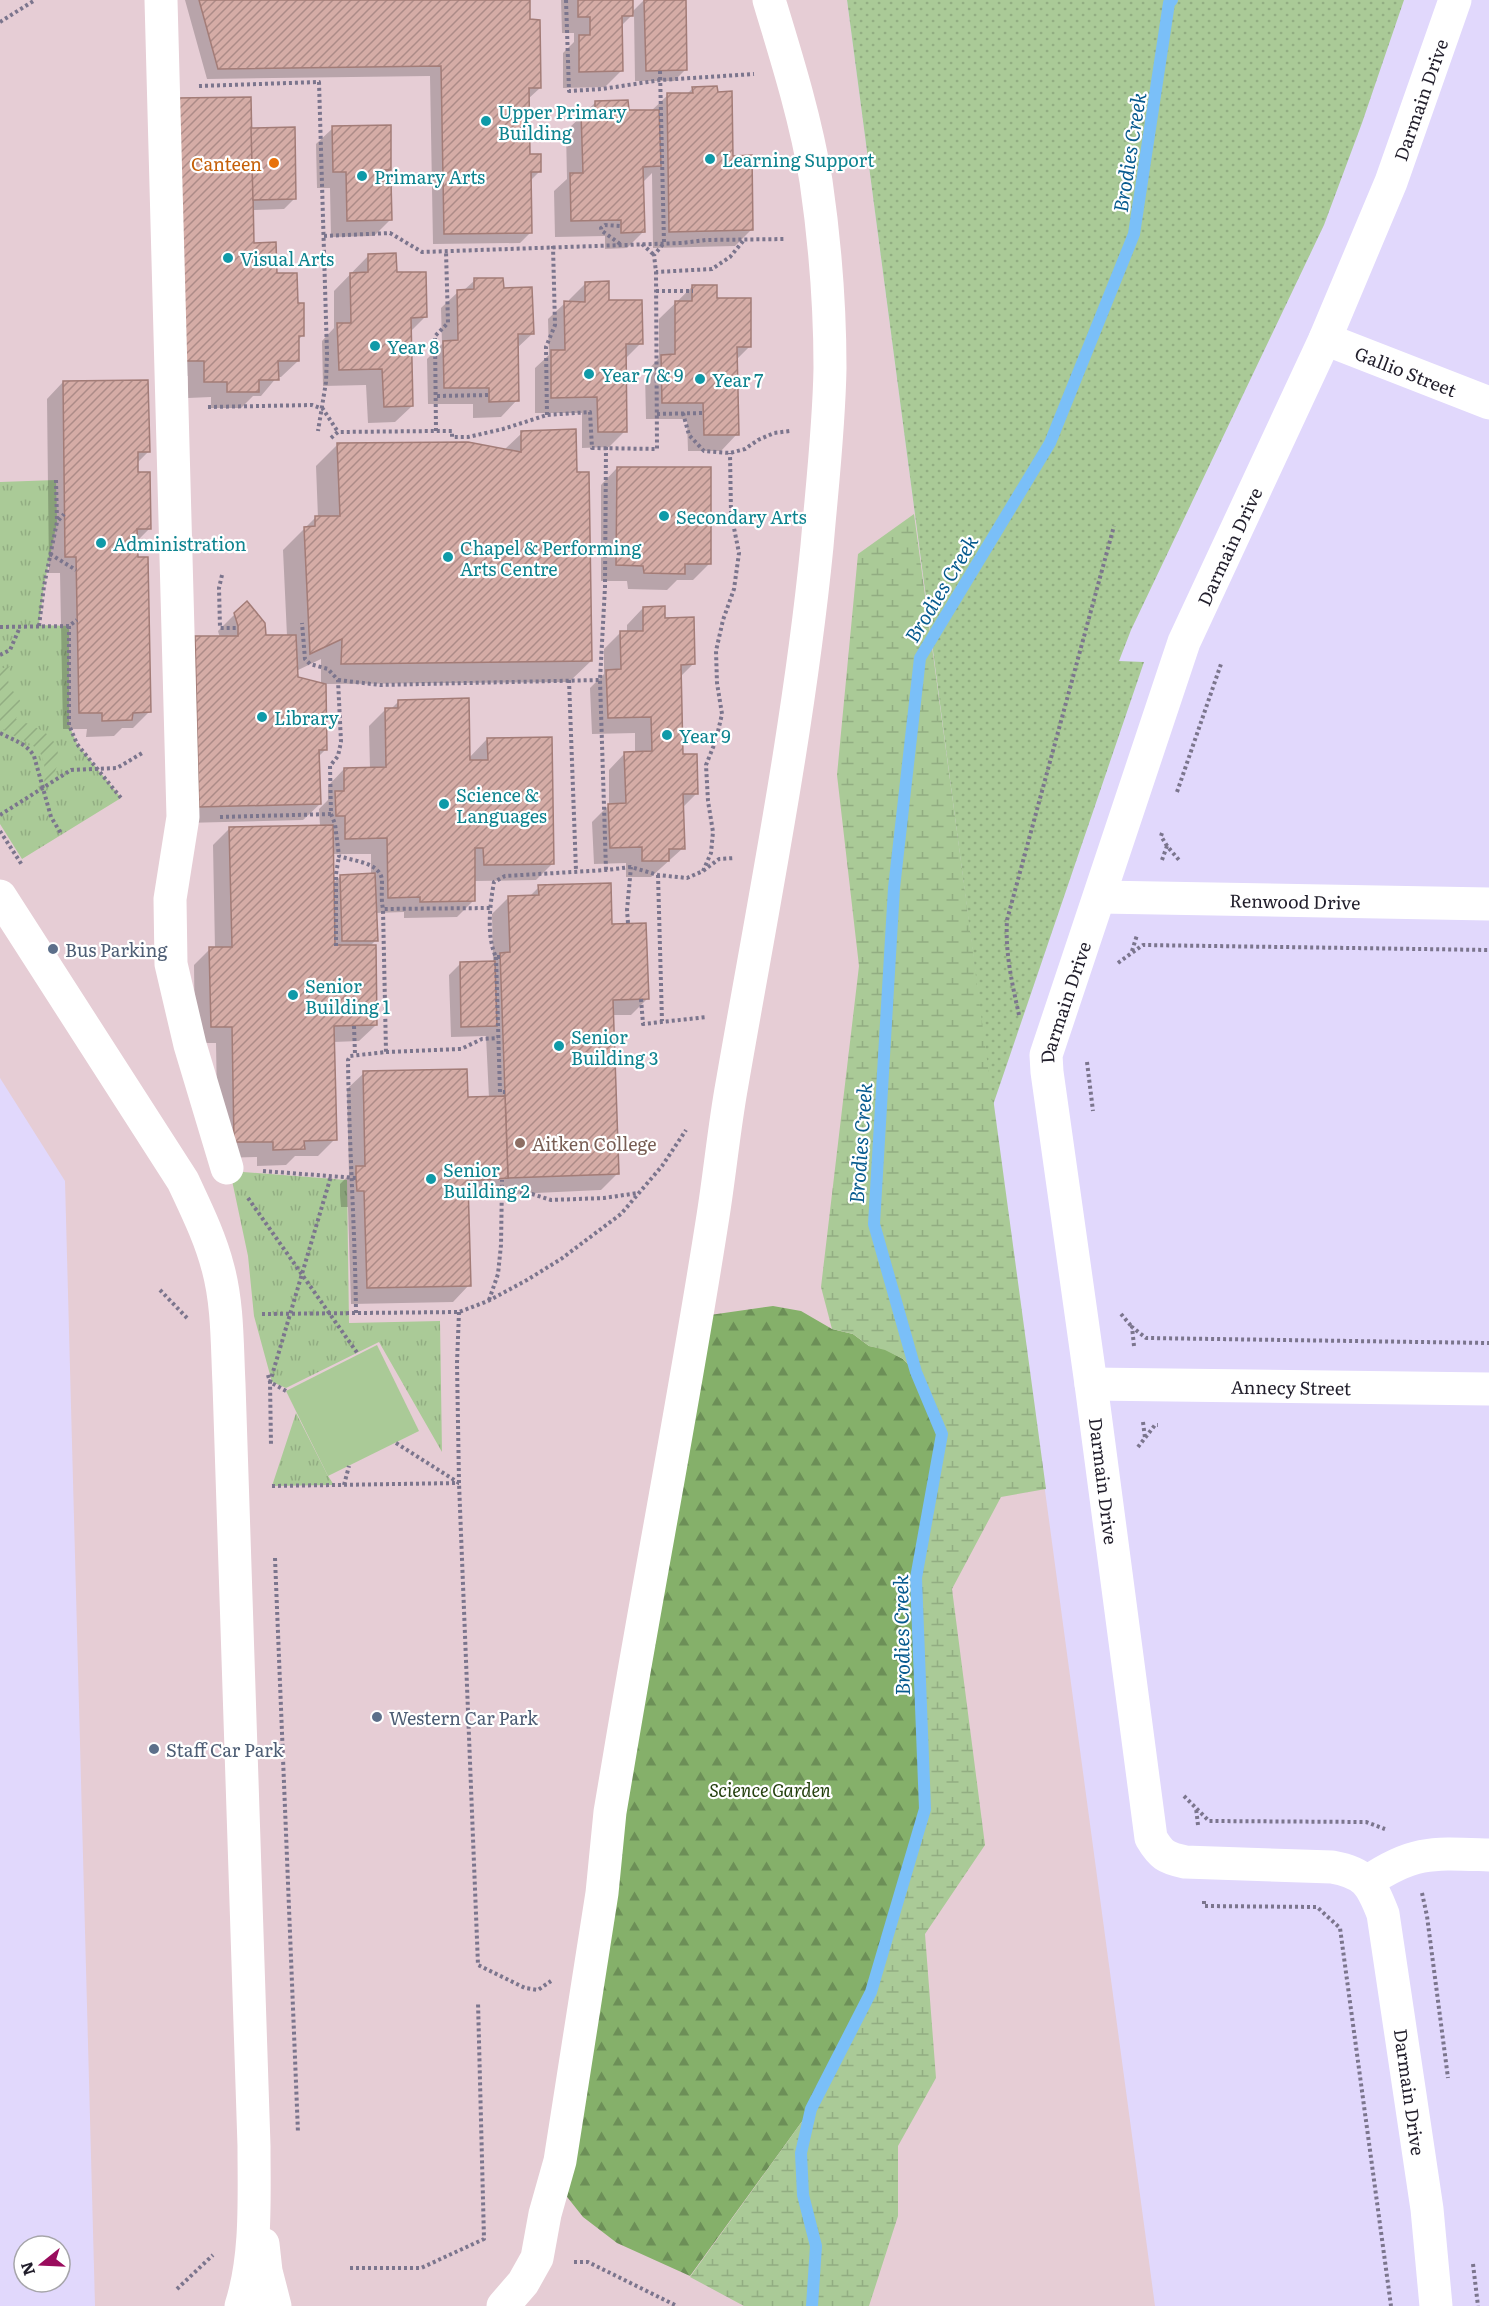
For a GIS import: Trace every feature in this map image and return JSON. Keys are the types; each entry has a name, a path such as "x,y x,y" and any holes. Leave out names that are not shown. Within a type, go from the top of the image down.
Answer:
{"street":[{"path":"161,0 183,818 170,899 171,964 190,1045 226,1168"},
{"path":"503,2306 523,2283 537,2258 545,2214 560,2161 602,1893 610,1812 713,1216 732,1083 774,854 812,593 825,456 830,367 827,292 819,209 807,136 769,0"},
{"name":"Darmain Drive","path":"1436,2306 1427,2209 1383,1914 1376,1895 1355,1871 1332,1867 1185,1862 1172,1859 1159,1852 1151,1838 1046,1055 1184,642 1325,339 1391,182 1455,0"},
{"name":"Gallio Street","path":"1325,339 1489,403"},
{"path":"0,896 183,1181 203,1223 219,1269 229,1384 254,2158 251,2245 247,2283 241,2306"},
{"name":"Renwood Drive","path":"1100,897 1489,904"},
{"name":"Annecy Street","path":"1091,1384 1489,1389"},
{"path":"1367,1882 1389,1867 1413,1857 1437,1853 1489,1855"},
{"path":"254,2158 266,2271 275,2306"}],"path":[{"path":"0,22 35,0"},
{"path":"566,0 569,91 602,89 661,80 763,73"},
{"path":"654,255 664,243 665,162 660,71"},
{"path":"164,87 319,82 327,354 318,431"},
{"path":"620,226 605,225 601,228 621,244"},
{"path":"324,236 390,233 422,252 790,239"},
{"path":"656,272 712,269 730,256 744,240"},
{"path":"331,438 338,432 436,431 452,431 452,437 468,437 547,415 590,412 592,448 657,449 656,272 654,255 642,244"},
{"path":"547,415 546,347 555,325 554,246"},
{"path":"436,431 435,336 448,323 446,251"},
{"path":"656,291 693,291"},
{"path":"437,396 489,395"},
{"path":"173,407 312,405 322,409 338,432"},
{"path":"683,413 689,435 704,451 730,453 745,449 774,433 794,431"},
{"path":"657,414 704,413"},
{"path":"606,447 605,587 600,681 606,870"},
{"path":"703,872 711,853 713,832 706,765 717,740 722,714 717,683 716,651 723,620 734,590 739,553 731,513 730,453"},
{"path":"39,626 57,522 56,480"},
{"path":"57,522 64,514"},
{"path":"1046,1055 1025,1028 1019,1015 1009,968 1007,920 1114,526"},
{"path":"50,554 76,570"},
{"path":"222,575 219,588 220,628 238,628"},
{"path":"0,627 69,626 77,620"},
{"path":"302,623 305,659 310,664 328,669 338,680 341,742 338,756 330,766 331,814 335,824 339,856 336,874 336,945"},
{"path":"69,626 69,725 77,744 121,798"},
{"path":"0,655 10,650 20,627"},
{"path":"1176,793 1221,664"},
{"path":"338,680 380,685 600,681"},
{"path":"569,680 576,871"},
{"path":"0,815 71,770 117,768 181,731"},
{"path":"0,733 29,748 38,765 51,817 62,835"},
{"path":"183,818 331,814"},
{"path":"1165,825 1161,836 1167,846"},
{"path":"339,856 376,869 382,878 386,1052"},
{"path":"505,1092 500,1092 498,957 491,948 491,908 494,882 504,876 631,867 658,875 687,878 703,872 719,859 744,858"},
{"path":"628,923 631,867"},
{"path":"658,875 662,1022"},
{"path":"383,909 491,908"},
{"path":"1115,974 1118,963 1143,945 1489,950"},
{"path":"641,999 643,1024 719,1016"},
{"path":"354,1026 355,1054"},
{"path":"357,1313 354,1207 350,1177 348,1060 350,1056 386,1052 461,1050 482,1039 498,1038"},
{"path":"1086,1059 1094,1117"},
{"path":"251,1314 459,1312 488,1301 561,1259 621,1214 662,1166 692,1121"},
{"path":"226,1168 356,1178"},
{"path":"226,1168 358,1354"},
{"path":"286,1390 270,1382 331,1176"},
{"path":"488,1301 498,1274 502,1180"},
{"path":"502,1192 532,1194 551,1200 604,1198 638,1193"},
{"path":"160,1290 189,1319"},
{"path":"1119,1304 1121,1316 1132,1327"},
{"path":"459,1312 457,1363 459,1483 478,1965 525,1988 538,1990"},
{"path":"1140,1458 1138,1446 1155,1425 1167,1425"},
{"path":"396,1443 459,1483"},
{"path":"344,1485 349,1466"},
{"path":"273,1498 272,1486 459,1483"},
{"path":"275,1558 298,2133"},
{"path":"1182,1785 1184,1797 1196,1808"},
{"path":"350,2268 421,2268 484,2239 478,2002"},
{"path":"565,2263 588,2262 677,2306"}],"shaded area":[{"name":"Aitken College","path":"0,0 847,0 1155,2306 95,2306 65,1181 0,1078"}],"green space":[{"path":"847,0 1404,0 1324,225 1131,630 1119,661 1144,662 993,1105"},
{"path":"56,480 57,522 39,625 69,626 69,725 77,744 121,798 22,859 0,824 0,482"},
{"path":"914,514 1046,1489 1001,1497 952,1589 985,1845 925,1934 936,2078 898,2146 898,2216 869,2306 744,2306 690,2277 811,2109 871,1992 925,1809 916,1578 942,1434 916,1372 903,1359 885,1350 869,1346 853,1334 832,1329 821,1287 859,966 837,775 858,554"},
{"path":"11,666 8,681 21,702 16,719 51,737 58,750 56,770 44,784 45,769 39,751 0,727 0,669"},
{"path":"230,1171 347,1180 349,1323 440,1321 442,1452 379,1342 286,1388 272,1382 254,1316 248,1256"},
{"name":"Science Garden","path":"773,1306 801,1311 832,1329 853,1334 869,1346 885,1349 903,1359 916,1372 942,1434 916,1578 925,1809 871,1992 811,2109 690,2276 617,2243 583,2217 564,2193 696,1317"},
{"path":"377,1345 419,1431 328,1476 286,1391"},
{"path":"296,1413 328,1476 334,1485 272,1486"}],"building":[{"name":"Upper Primary Building","path":"199,0 530,0 530,19 540,20 541,88 529,88 530,154 541,154 541,172 531,172 532,233 444,234 441,66 218,69"},
{"path":"578,0 633,0 633,16 622,16 623,71 579,72 579,35 590,35 590,17 578,17"},
{"path":"644,0 686,0 687,70 646,71"},
{"name":"Learning Support","path":"717,86 718,92 732,91 733,156 752,155 753,230 669,232 667,93 693,93 692,87"},
{"name":"Visual Arts","path":"251,97 254,243 276,242 277,273 297,273 298,303 304,303 304,336 299,336 299,361 278,361 279,380 259,380 259,392 227,392 227,382 204,382 204,361 182,361 176,98"},
{"path":"628,100 629,110 659,110 661,166 643,167 645,232 621,233 621,220 571,221 570,173 583,173 581,113 595,112 595,101"},
{"name":"Primary Arts","path":"391,125 391,170 377,170 378,181 391,181 392,220 347,221 346,172 333,172 332,126"},
{"name":"Canteen","path":"295,127 296,199 253,200 251,128"},
{"name":"Year 8","path":"396,253 397,272 426,272 427,317 411,318 413,406 384,407 382,369 339,370 337,323 351,323 350,273 368,272 368,254"},
{"name":"Year 8","path":"474,278 503,278 504,288 532,287 534,334 518,334 519,401 489,402 489,388 444,388 443,341 458,340 457,290 474,289"},
{"name":"Year 7 & 9","path":"609,281 609,300 642,300 643,344 626,344 627,432 598,432 597,397 551,398 551,350 565,350 564,301 585,302 585,282"},
{"name":"Year 7","path":"692,285 717,285 717,298 751,298 751,347 737,347 739,435 704,435 703,403 662,403 661,355 675,354 675,301 692,301"},
{"name":"Administration","path":"148,380 150,452 138,452 138,472 150,472 151,529 137,529 138,557 148,557 151,712 133,713 132,720 102,721 102,713 79,713 76,557 65,557 63,381"},
{"name":"Chapel & Performing Arts Centre","path":"576,429 577,472 589,472 592,661 341,664 342,639 310,654 304,527 315,526 315,516 340,516 337,443 468,442 521,452 521,431"},
{"name":"Secondary Arts","path":"617,467 711,467 711,564 685,564 685,574 644,573 643,566 616,565"},
{"name":"Library","path":"247,601 265,623 266,635 296,635 298,677 326,684 327,750 319,750 321,804 199,807 195,636 238,636 234,613"},
{"name":"Year 9","path":"665,606 665,618 694,617 695,664 681,665 683,754 697,754 698,794 683,794 685,849 669,849 669,861 642,861 642,847 610,848 608,804 626,803 624,752 652,751 651,717 608,718 606,670 621,669 620,631 643,631 643,607"},
{"name":"Science & Languages","path":"469,698 470,760 488,760 487,738 552,737 554,864 484,865 483,848 475,848 475,901 420,902 420,897 388,898 387,838 345,839 345,816 336,816 335,791 344,791 344,768 386,767 385,708 398,708 398,700"},
{"name":"Senior Building 1","path":"333,825 335,945 376,945 377,1025 334,1026 337,1140 304,1141 305,1149 273,1150 273,1142 234,1142 232,1027 211,1027 209,947 232,947 229,827"},
{"path":"375,873 378,941 342,941 340,875"},
{"name":"Senior Building 3","path":"611,883 612,924 646,923 649,999 613,1000 619,1174 508,1178 500,953 510,952 508,896 539,895 538,885"},
{"path":"495,961 497,1026 461,1027 460,962"},
{"name":"Senior Building 2","path":"467,1069 468,1097 505,1096 508,1178 468,1181 471,1286 367,1288 364,1191 357,1191 356,1178 356,1166 365,1166 363,1071"}],"waterway":[{"name":"Brodies Creek","path":"812,2306 816,2246 803,2195 801,2153 811,2109 871,1992 925,1809 916,1578 942,1434 916,1372 874,1224 894,888 920,658 1050,443 1134,234 1169,3 1172,0"}],"place":[{"name":"Upper Primary Building","path":"486,121"},
{"name":"Learning Support","path":"710,159"},
{"name":"Canteen","path":"274,163"},
{"name":"Primary Arts","path":"362,176"},
{"name":"Visual Arts","path":"228,258"},
{"name":"Year 8","path":"375,346"},
{"name":"Year 7 & 9","path":"589,374"},
{"name":"Year 7","path":"700,379"},
{"name":"Secondary Arts","path":"664,516"},
{"name":"Administration","path":"101,543"},
{"name":"Chapel & Performing Arts Centre","path":"448,557"},
{"name":"Library","path":"262,717"},
{"name":"Year 9","path":"667,735"},
{"name":"Science & Languages","path":"444,804"},
{"name":"Bus Parking","path":"53,949"},
{"name":"Senior Building 1","path":"293,995"},
{"name":"Senior Building 3","path":"559,1046"},
{"name":"Aitken College","path":"520,1143"},
{"name":"Senior Building 2","path":"431,1179"},
{"name":"Western Car Park","path":"377,1717"},
{"name":"Staff Car Park","path":"154,1749"}]}
